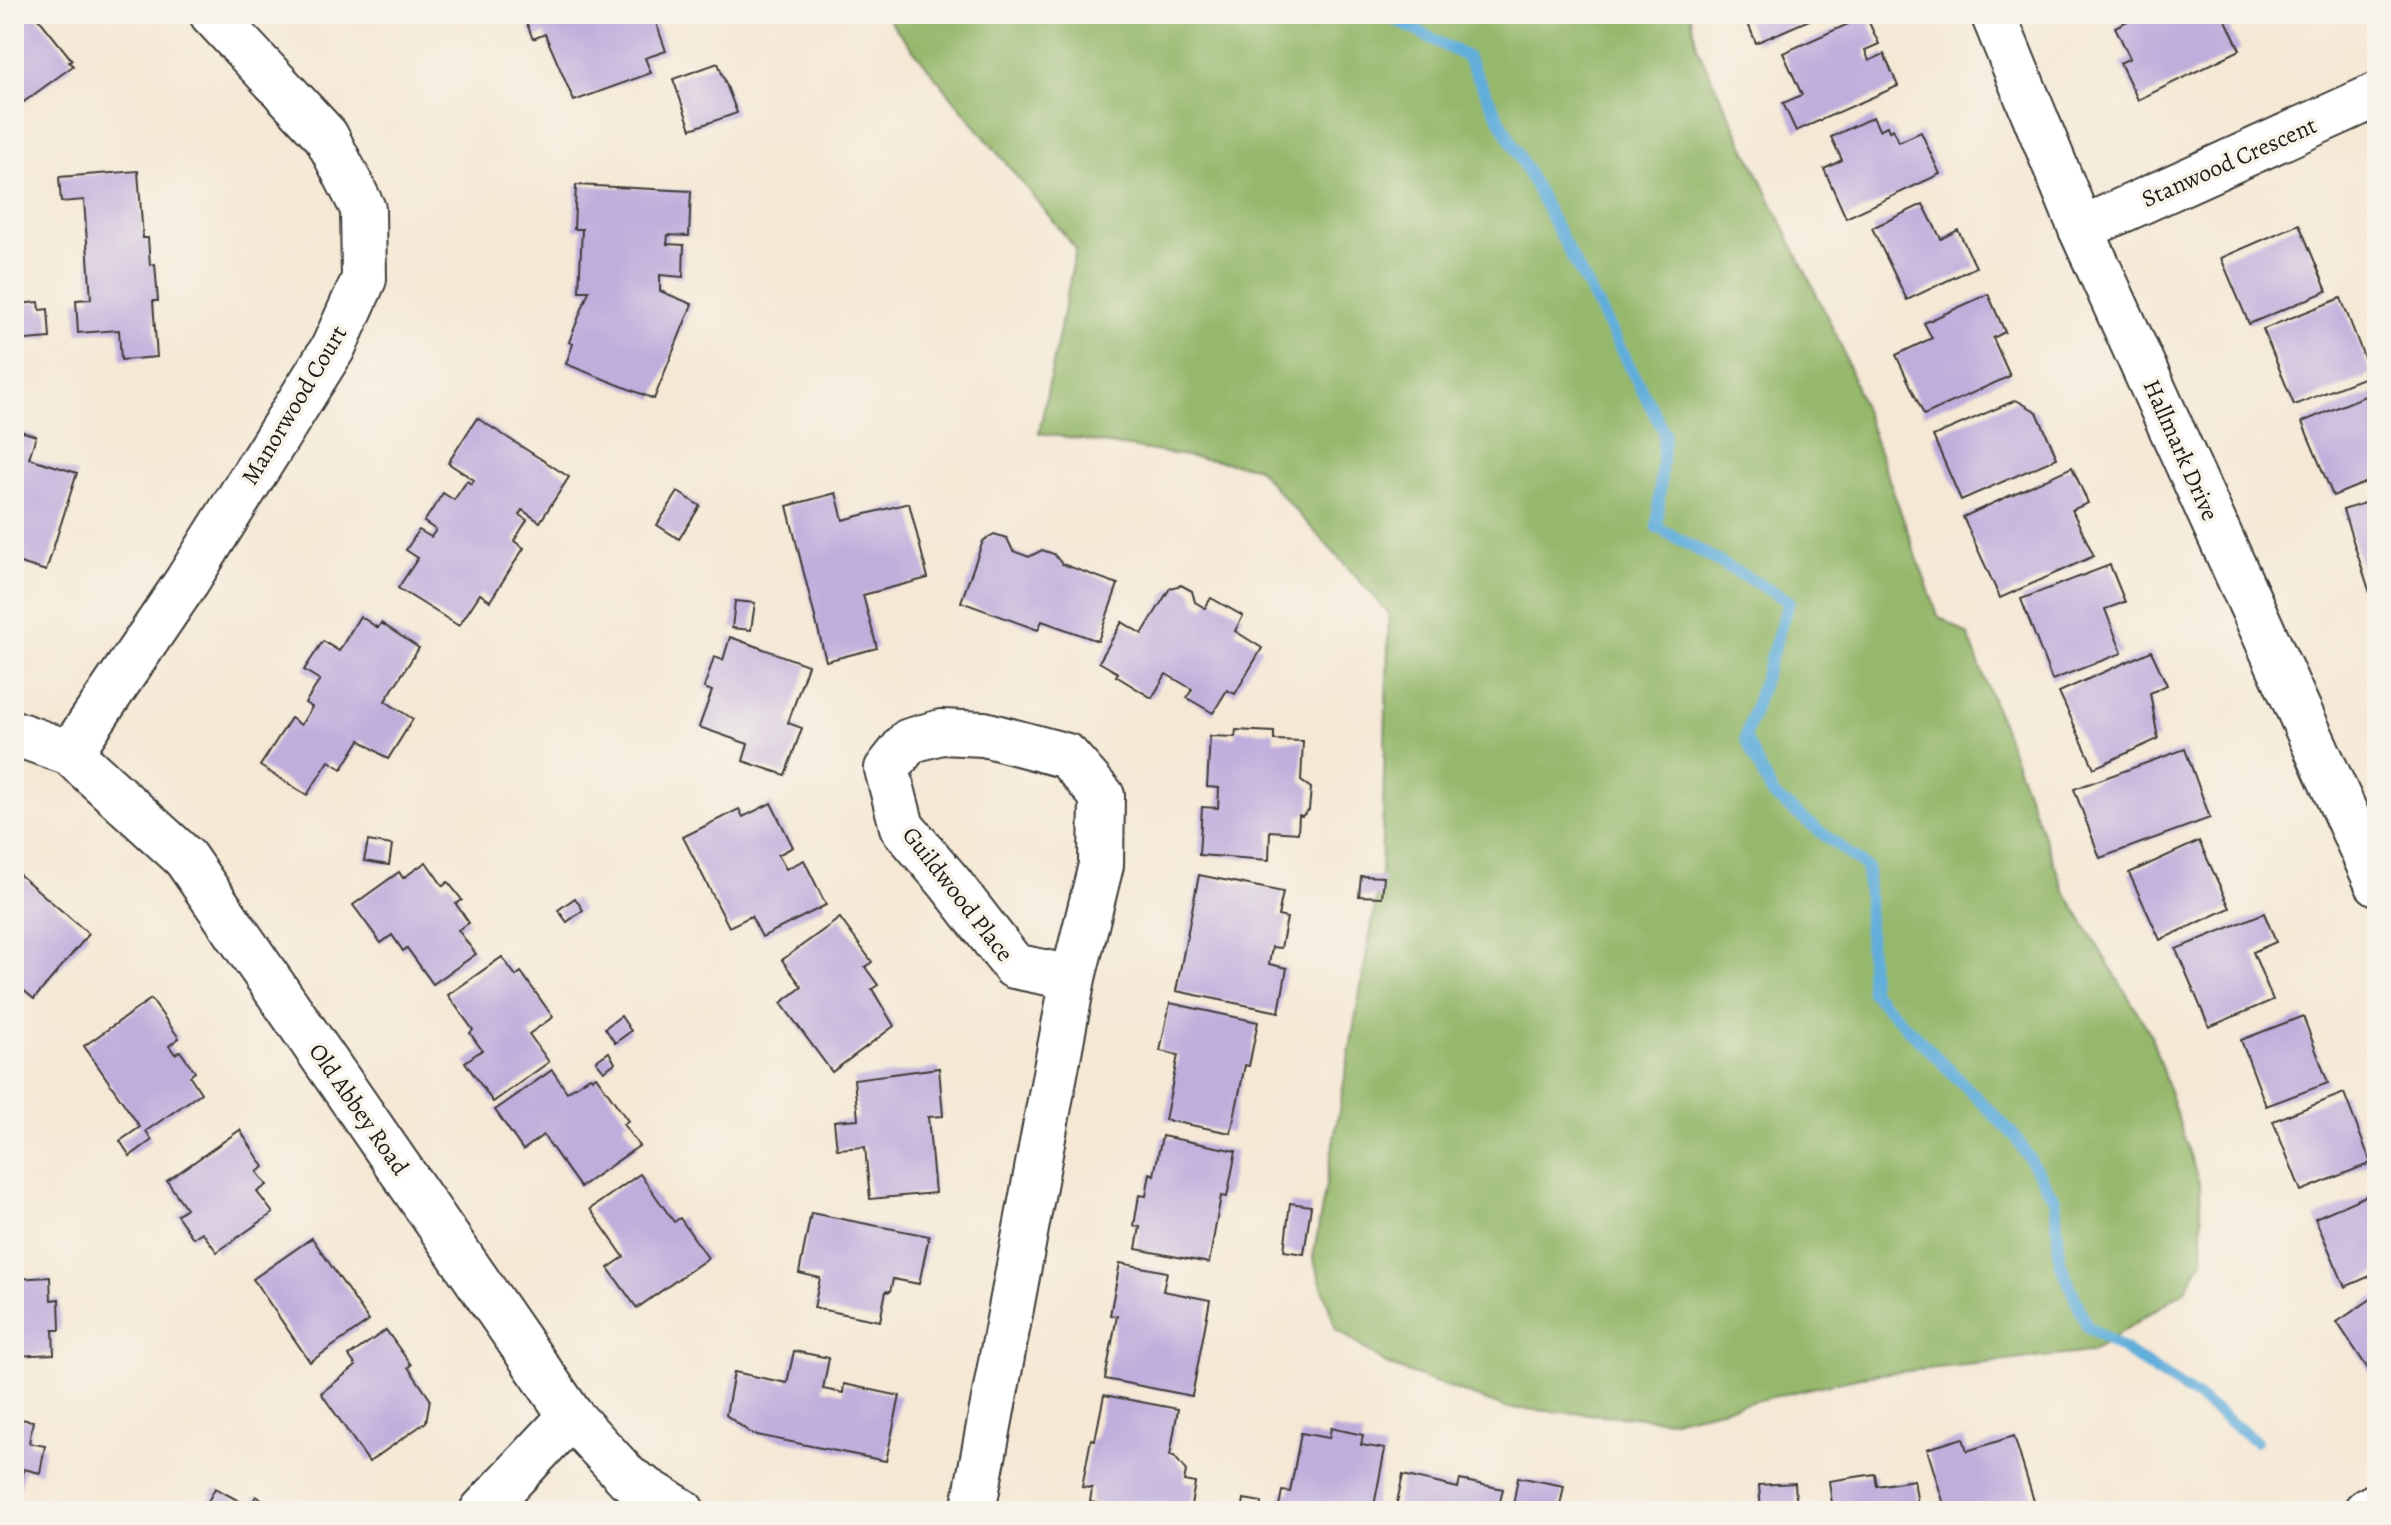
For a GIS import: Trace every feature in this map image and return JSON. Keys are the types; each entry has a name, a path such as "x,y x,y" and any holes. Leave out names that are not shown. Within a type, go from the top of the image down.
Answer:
{"street":[{"name":"Manorwood Court","path":"70,753 187,581 333,348 364,279 363,209 326,136 212,14"},
{"name":"Hallmark Drive","path":"1993,14 2081,229 2377,883"},
{"name":"Stanwood Crescent","path":"2081,229 2377,95"},
{"name":"Guildwood Place","path":"973,1511 1073,978 1101,865 1102,796 1067,756 1031,745 984,734 941,732 909,741 887,769 902,827 1014,966 1073,978"},
{"name":"Old Abbey Road","path":"14,733 70,753 185,858 571,1416 628,1478 682,1511"},
{"path":"482,1511 571,1416"},
{"path":"2366,1511 2377,1505"}],"green space":[{"path":"884,14 1690,14 1698,50 1840,343 1938,616 1968,635 2064,890 2150,1033 2200,1186 2203,1260 2184,1291 2091,1352 1869,1375 1672,1420 1506,1408 1388,1365 1336,1329 1313,1258 1381,873 1389,613 1256,467 1039,433 1076,249"}],"building":[{"path":"14,14 35,14 72,60 69,62 73,66 14,109"},
{"path":"523,14 653,14 666,51 645,58 651,73 574,101 545,34 533,39"},
{"path":"1744,14 1823,14 1756,43"},
{"path":"2142,14 2223,14 2240,50 2138,100 2120,63 2130,58 2115,27"},
{"path":"1866,16 1879,44 1865,50 1869,61 1884,54 1898,86 1796,131 1783,103 1802,95 1783,53"},
{"path":"718,63 737,113 691,129 673,79"},
{"path":"1873,117 1879,130 1887,126 1889,131 1893,129 1899,142 1921,132 1940,174 1846,218 1824,169 1842,160 1831,137"},
{"path":"138,171 143,238 148,238 150,265 155,264 158,301 153,301 157,357 121,360 119,330 78,333 76,300 91,299 84,200 61,202 59,177"},
{"path":"576,185 691,191 689,236 668,235 667,244 684,245 683,277 660,275 660,291 692,304 654,399 566,364 573,344 569,342 589,291 579,291 582,229 574,229"},
{"path":"1923,204 1941,239 1958,230 1976,267 1907,300 1872,228"},
{"path":"2299,224 2327,291 2249,324 2221,258"},
{"path":"1988,294 2005,332 1993,338 2010,376 1924,415 1896,355 1932,338 1924,323"},
{"path":"2341,298 2371,375 2294,405 2263,329"},
{"path":"39,302 40,310 48,309 50,338 14,341 17,304"},
{"path":"2377,391 2377,478 2333,496 2302,422"},
{"path":"2016,400 2037,412 2057,458 1961,500 1933,436"},
{"path":"477,418 569,477 540,522 522,510 519,515 527,520 514,541 524,548 490,601 480,594 459,626 398,588 418,558 406,550 419,530 431,537 436,530 424,522 443,493 454,500 467,481 471,484 474,480 448,463"},
{"path":"14,429 36,436 29,458 77,473 46,571 14,561"},
{"path":"2072,467 2088,503 2072,510 2094,556 2000,598 1963,517"},
{"path":"678,492 700,506 679,539 657,525"},
{"path":"836,493 843,520 909,503 928,578 863,595 877,648 826,661 787,506"},
{"path":"2377,499 2377,590 2370,593 2343,510"},
{"path":"994,534 1007,538 1013,551 1029,557 1042,550 1054,554 1062,564 1118,584 1098,641 1042,621 1038,630 961,602 983,541"},
{"path":"2110,565 2125,602 2105,609 2122,653 2052,680 2021,599"},
{"path":"1181,585 1192,591 1195,602 1205,608 1211,598 1243,616 1235,631 1262,648 1235,694 1227,690 1213,713 1187,698 1192,689 1166,674 1152,698 1099,662 1122,622 1142,634 1170,588"},
{"path":"735,601 755,603 751,630 732,628"},
{"path":"360,616 378,628 381,623 419,648 385,701 413,719 388,759 360,740 342,769 329,761 307,795 260,766 291,718 301,725 312,707 305,703 320,680 304,670 323,641 339,651"},
{"path":"730,637 808,665 788,723 802,728 785,775 743,761 748,744 699,727 712,691 704,688 714,657 723,660"},
{"path":"2151,651 2167,685 2150,693 2158,739 2094,768 2059,692"},
{"path":"1236,730 1274,732 1274,740 1303,741 1301,781 1311,788 1309,810 1299,815 1298,833 1270,831 1269,860 1199,855 1202,807 1218,808 1219,788 1207,787 1210,736 1235,737"},
{"path":"2185,749 2210,818 2100,858 2074,789"},
{"path":"771,803 793,847 778,855 786,869 804,860 826,905 762,937 751,916 729,927 683,837 739,809 743,817"},
{"path":"368,841 392,845 389,865 364,861"},
{"path":"2199,841 2230,908 2160,940 2129,873"},
{"path":"426,862 443,886 448,882 462,900 456,904 469,923 458,930 476,954 433,984 407,948 403,951 392,935 381,943 353,905 399,872 403,878"},
{"path":"14,870 89,934 34,999 14,982"},
{"path":"1199,875 1283,892 1278,916 1287,918 1281,948 1272,947 1269,964 1287,968 1279,1012 1176,991"},
{"path":"1361,876 1384,877 1382,897 1359,896"},
{"path":"575,898 583,910 567,922 558,910"},
{"path":"2264,913 2276,942 2253,952 2273,1000 2209,1027 2176,949"},
{"path":"840,918 872,962 865,967 878,985 872,989 894,1026 832,1072 781,1003 802,987 782,960"},
{"path":"502,957 516,976 521,972 553,1017 529,1034 549,1062 493,1102 465,1062 482,1050 470,1033 473,1030 448,995"},
{"path":"151,999 179,1038 169,1046 175,1054 180,1051 195,1072 190,1076 201,1093 146,1131 152,1140 130,1156 120,1141 140,1127 84,1046"},
{"path":"1170,1003 1258,1022 1249,1066 1245,1065 1231,1133 1165,1120 1178,1055 1160,1051"},
{"path":"621,1016 631,1031 615,1043 605,1028"},
{"path":"2303,1016 2328,1083 2266,1106 2241,1040"},
{"path":"609,1052 615,1063 604,1071 596,1061"},
{"path":"939,1068 943,1116 928,1117 935,1193 870,1199 865,1147 837,1149 834,1121 858,1119 854,1079"},
{"path":"552,1070 567,1092 596,1076 628,1121 623,1124 639,1146 580,1187 543,1135 523,1150 495,1110"},
{"path":"2344,1093 2371,1163 2301,1191 2273,1121"},
{"path":"240,1130 264,1167 257,1172 267,1185 257,1192 273,1213 217,1252 202,1232 193,1238 177,1215 186,1208 167,1181"},
{"path":"1162,1136 1236,1151 1227,1197 1221,1196 1209,1263 1136,1249 1140,1227 1134,1226 1139,1195 1146,1196"},
{"path":"640,1174 674,1222 680,1218 708,1258 637,1308 608,1268 624,1257 590,1209"},
{"path":"2377,1191 2377,1273 2345,1287 2315,1218"},
{"path":"1290,1203 1311,1206 1304,1254 1284,1251"},
{"path":"811,1213 929,1236 919,1284 893,1279 890,1292 886,1291 880,1321 814,1308 820,1278 799,1273"},
{"path":"312,1238 369,1321 310,1362 253,1279"},
{"path":"1120,1263 1167,1272 1163,1291 1210,1300 1192,1396 1105,1379 1117,1316 1110,1315"},
{"path":"50,1277 51,1300 59,1299 60,1330 53,1330 54,1354 14,1356 14,1279"},
{"path":"2377,1295 2377,1372 2372,1375 2337,1322"},
{"path":"386,1330 430,1399 426,1422 369,1462 321,1393 356,1366 349,1356"},
{"path":"794,1351 829,1358 823,1389 843,1393 844,1384 900,1396 886,1461 752,1434 726,1415 734,1372 787,1383"},
{"path":"1104,1395 1178,1409 1170,1456 1174,1456 1186,1471 1184,1481 1195,1483 1190,1511 1140,1511 1090,1502 1092,1488 1082,1487 1091,1439 1095,1440"},
{"path":"14,1418 33,1421 29,1443 45,1446 40,1473 24,1469 20,1491 14,1490"},
{"path":"1331,1428 1363,1435 1361,1445 1385,1449 1373,1511 1278,1511 1282,1491 1290,1492 1301,1433 1329,1438"},
{"path":"2014,1436 2037,1511 1946,1511 1927,1449 1963,1438 1967,1451"},
{"path":"1875,1474 1877,1486 1914,1480 1919,1511 1833,1511 1829,1481"},
{"path":"1403,1475 1458,1488 1460,1480 1503,1489 1498,1511 1395,1511"},
{"path":"1518,1477 1564,1486 1559,1511 1512,1511"},
{"path":"1795,1483 1797,1511 1761,1511 1759,1485"},
{"path":"215,1488 250,1507 256,1496 284,1511 203,1511"},
{"path":"1244,1499 1262,1502 1261,1511 1242,1511"}],"waterway":[{"path":"1385,14 1467,57 1664,432 1657,527 1789,601 1745,738 1773,795 1867,868 1871,991 2015,1136 2055,1200 2060,1262 2087,1326 2198,1398 2256,1441"}]}
